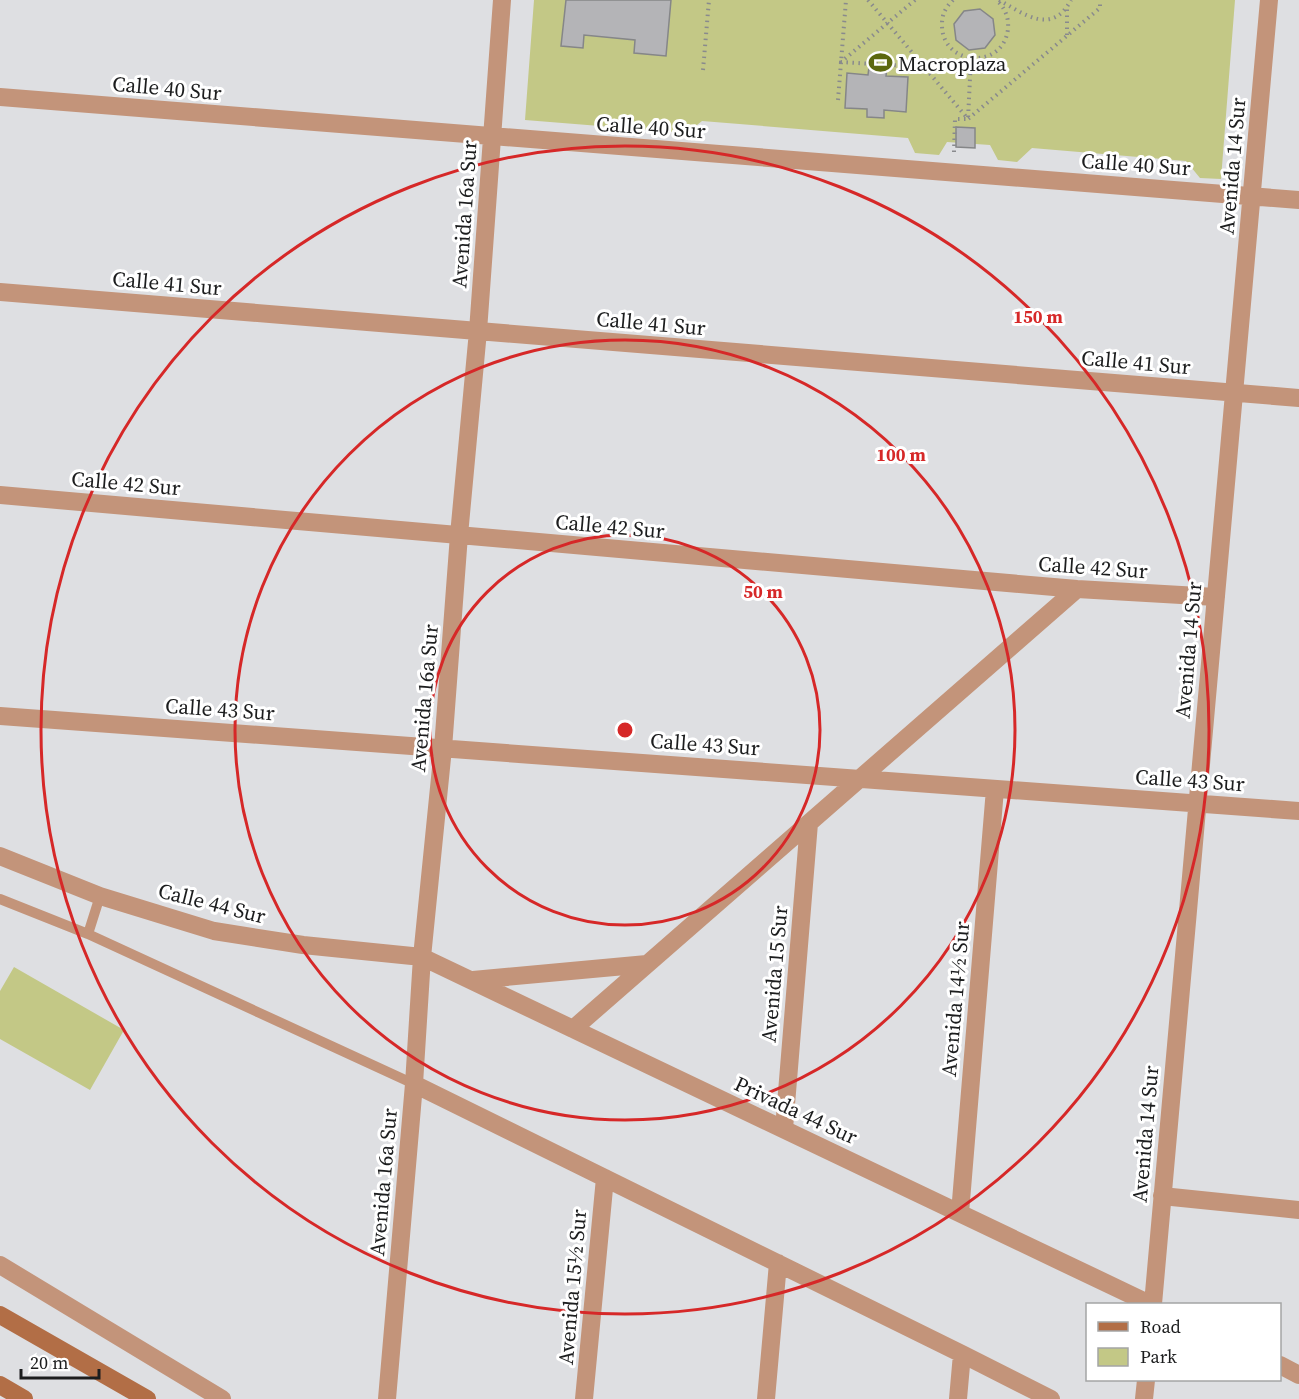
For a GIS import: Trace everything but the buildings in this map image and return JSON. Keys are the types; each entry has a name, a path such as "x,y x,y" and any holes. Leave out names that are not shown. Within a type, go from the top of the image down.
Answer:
{"street":[{"name":"Avenida 16a Sur","path":"387,1399 414,1084 422,957 443,748 459,535 478,331 502,0"},
{"name":"Avenida 14 Sur","path":"1151,1303 1269,0"},
{"name":"Calle 40 Sur","path":"0,97 1299,200"},
{"name":"Calle 41 Sur","path":"0,292 1299,398"},
{"name":"Calle 42 Sur","path":"0,495 1077,589 1216,597"},
{"path":"573,1029 1077,589"},
{"name":"Calle 43 Sur","path":"0,716 1299,811"},
{"name":"Avenida 14½ Sur","path":"960,1213 995,789"},
{"name":"Avenida 15 Sur","path":"784,1130 809,823"},
{"name":"Calle 44 Sur","path":"0,856 100,896 214,931 303,945 422,957"},
{"name":"Privada 44 Sur","path":"422,957 1147,1303"},
{"path":"471,980 647,964"},
{"path":"414,1084 1051,1399"},
{"name":"Avenida 15½ Sur","path":"584,1399 605,1178"},
{"path":"1162,1196 1299,1210"},
{"path":"766,1399 778,1263"},
{"path":"0,1265 222,1399"},
{"path":"0,1315 147,1399"},
{"path":"958,1399 962,1354"},
{"path":"1281,1366 1299,1375"},
{"path":"1144,1399 1146,1381"},
{"path":"0,1385 24,1399"}],"lane":[{"path":"88,934 100,896"},
{"path":"0,899 88,934 414,1084"}],"path":[{"path":"703,70 710,0"},
{"path":"838,100 846,0"},
{"path":"868,0 969,119"},
{"path":"841,62 915,0"},
{"path":"953,0 945,10 942,31 945,41 952,49 970,58 982,58 992,54 1001,46 1006,36 1008,25 1006,14 997,0"},
{"path":"997,0 1036,20 1059,15 1071,0"},
{"path":"953,173 955,118 969,119 1100,8 1100,0"},
{"path":"1067,7 1067,36"},
{"path":"969,119 970,58"},
{"path":"841,62 924,67"}],"green space":[{"name":"Macroplaza","path":"534,0 1235,0 1221,179 1200,178 1186,161 1032,148 1017,162 998,160 990,145 947,142 939,155 915,153 908,138 702,121 687,133 525,120"},
{"path":"14,967 124,1030 90,1090 0,1039 0,991"}],"place":[{"name":"Macroplaza","path":"880,63"}]}
